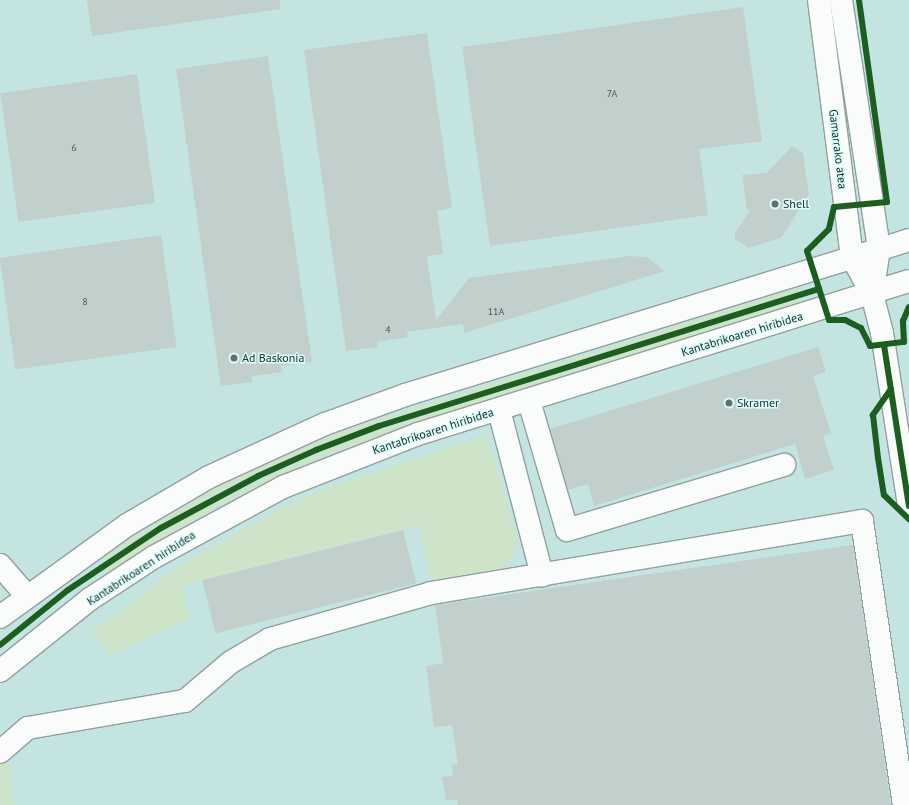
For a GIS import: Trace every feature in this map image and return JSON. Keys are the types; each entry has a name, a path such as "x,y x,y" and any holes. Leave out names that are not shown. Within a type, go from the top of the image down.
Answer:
{"main road":[{"name":"Gamarrako atea","path":"819,0 852,257 872,294 882,333 906,461 909,506"},
{"name":"Gamarrako atea","path":"841,0 879,249 872,294"},
{"path":"0,617 26,595 127,525 209,477 326,424 405,395 909,240"},
{"name":"Kantabrikoaren hiribidea","path":"0,671 95,596 218,519 342,462 529,400 872,294 909,281"},
{"path":"529,400 567,530 784,465"},
{"path":"499,410 542,575"},
{"path":"0,752 28,728 185,701 231,662 270,639 431,593 862,521 904,805"},
{"path":"0,565 26,595"}],"shaded area":[{"path":"0,0 909,0 909,805 0,805"}],"green space":[{"path":"797,288 798,292 342,436 226,488 102,561 100,558 221,485 336,433"},
{"path":"801,298 802,302 413,423 317,459 222,504 107,572 105,568 180,520 313,455 411,419"},
{"path":"487,435 517,540 514,554 498,575 433,585 419,525 182,585 190,619 110,655 92,632 182,564 283,508 322,490"},
{"path":"8,755 14,805 0,805 0,765"}],"building":[{"path":"87,0 280,0 280,9 92,36"},
{"path":"743,7 762,141 699,149 708,215 490,246 462,47"},
{"path":"427,33 452,208 437,211 443,254 427,256 436,320 469,278 629,256 647,257 665,271 464,333 463,324 407,332 408,337 377,342 378,347 346,351 304,50"},
{"path":"268,56 312,362 281,366 282,372 252,376 252,382 221,386 176,69"},
{"path":"137,74 155,203 18,222 0,93"},
{"name":"Shell","path":"792,146 803,153 809,194 782,237 749,248 735,239 735,233 751,209 747,210 742,175 767,173"},
{"path":"161,235 177,347 15,370 0,258"},
{"name":"Skramer","path":"818,347 826,372 813,376 831,433 823,436 834,470 805,479 795,444 594,506 588,484 568,490 550,429"},
{"path":"403,530 416,583 215,633 202,580"},
{"path":"853,545 891,805 458,805 457,799 446,801 442,777 453,776 452,765 458,764 452,725 434,727 426,666 443,663 435,605"}],"cycle path":[{"path":"859,0 887,202 834,207 829,229 807,251 829,320 845,320 861,328 870,346 904,342 903,321 909,307"},
{"path":"0,645 68,590 161,528 258,476 316,450 379,426 819,289"},
{"path":"884,345 909,506"},
{"path":"891,389 873,415 878,458 884,495 909,519"}],"place":[{"name":"Shell","path":"775,204"},
{"name":"Ad Baskonia","path":"234,358"},
{"name":"Skramer","path":"729,403"}]}
